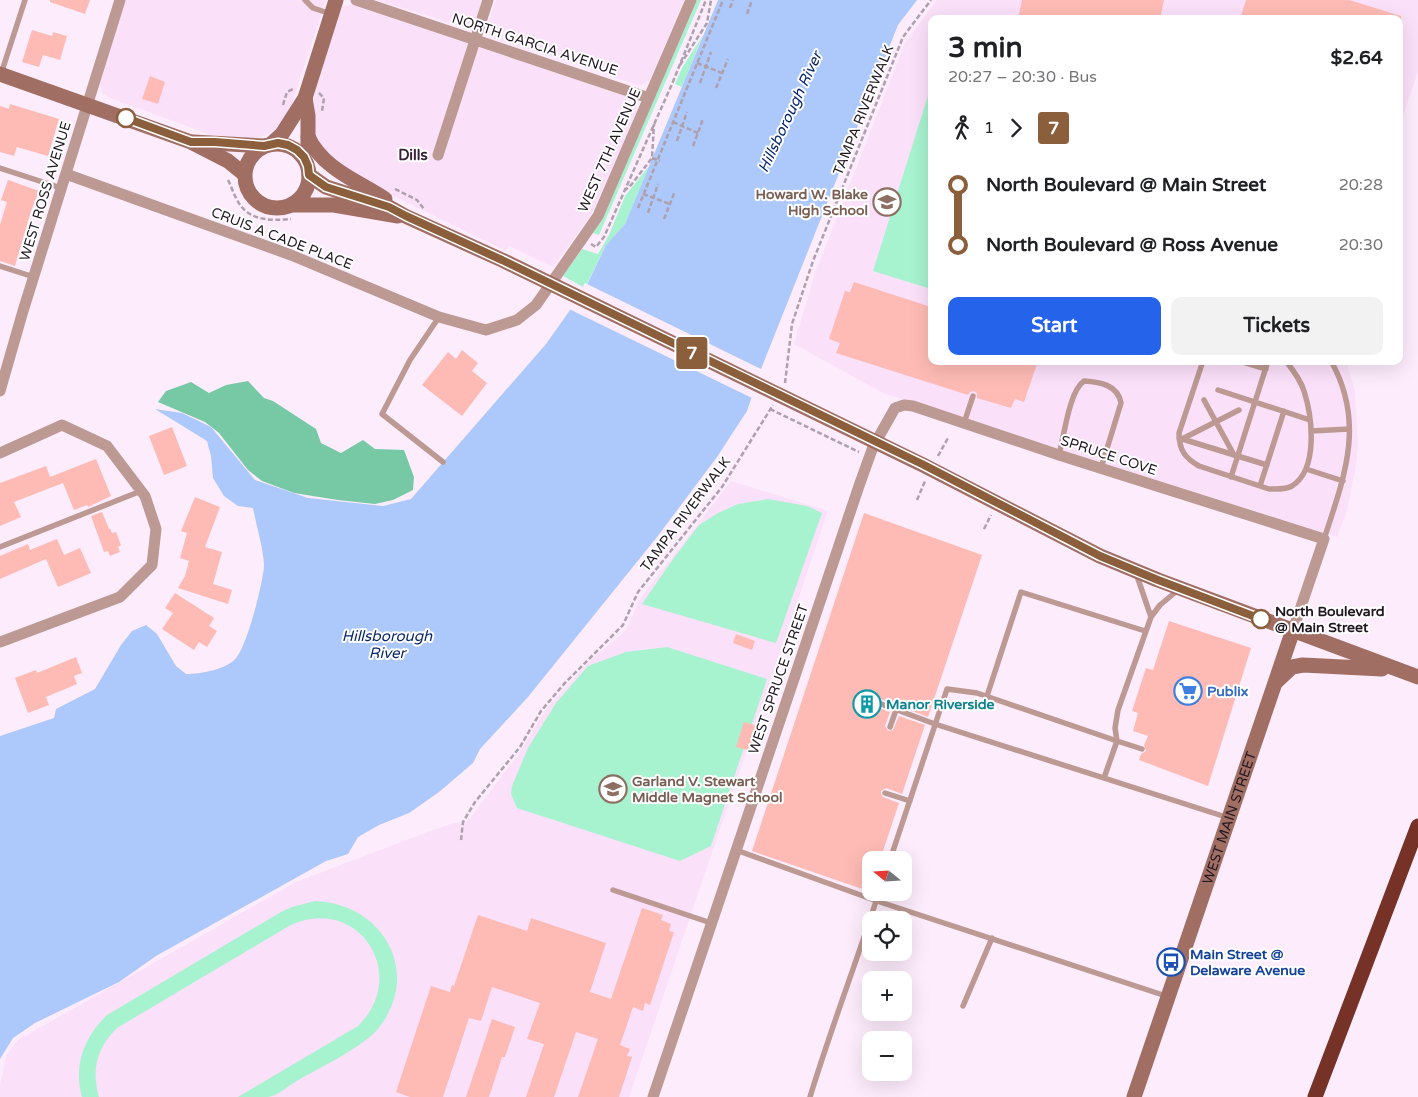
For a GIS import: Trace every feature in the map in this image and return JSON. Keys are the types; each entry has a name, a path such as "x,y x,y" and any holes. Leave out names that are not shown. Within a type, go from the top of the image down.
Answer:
{"highway":[{"path":"1314,1097 1418,826"}],"street":[{"name":"WEST ROSS AVENUE","path":"0,391 3,367 34,278 120,0"},
{"name":"NORTH GARCIA AVENUE","path":"356,0 649,98"},
{"path":"438,155 488,0"},
{"name":"WEST 7TH AVENUE","path":"486,330 517,320 536,305 598,216 691,0"},
{"path":"333,7 306,98 282,134 258,150 248,161 244,174 245,184 249,194 256,201 274,209 284,208 296,211 334,205 390,216 406,216"},
{"path":"0,74 191,142 228,161 244,174"},
{"path":"296,211 305,192 309,170 306,98"},
{"path":"308,137 313,148 347,177 388,201 406,216"},
{"path":"191,142 288,145 304,157 309,170 326,187 381,204 502,260 924,465 1100,556 1396,670"},
{"name":"CRUIS A CADE PLACE","path":"66,174 291,255 439,316 486,330"},
{"name":"SPRUCE COVE","path":"889,416 895,408 904,405 913,406 1059,455 1324,539"},
{"name":"WEST SPRUCE STREET","path":"652,1097 860,483 873,447 889,416"},
{"path":"0,453 62,425 107,446 143,493 156,529 152,565 120,597 0,642"},
{"name":"WEST MAIN STREET","path":"1134,1097 1324,539"},
{"path":"1274,685 1282,674 1292,667 1303,665 1396,670 1417,673"}],"lane":[{"path":"0,74 26,0"},
{"path":"305,0 313,8 333,7"},
{"path":"0,168 61,188"},
{"path":"0,266 34,278"},
{"path":"439,316 410,360 382,414 443,462"},
{"path":"1202,365 1179,433 1181,439 1179,444 1183,454 1199,466 1269,489 1281,489 1292,486 1300,479 1306,469 1311,446 1310,420 1304,389 1289,365"},
{"path":"1253,365 1266,369"},
{"path":"1231,476 1267,365"},
{"path":"1324,539 1343,481 1350,429 1342,384 1333,365"},
{"path":"1059,455 1072,403 1079,385 1084,382 1105,385 1114,389 1120,395 1121,403 1101,468"},
{"path":"1218,390 1310,420"},
{"path":"964,423 973,396"},
{"path":"1204,400 1236,456"},
{"path":"1181,439 1239,410"},
{"path":"1260,486 1284,411"},
{"path":"1311,430 1350,429"},
{"path":"1181,439 1267,465"},
{"path":"1306,469 1343,481"},
{"path":"0,547 143,493"},
{"path":"1135,571 1151,617"},
{"path":"1104,778 1117,741 1115,728 1118,710 1145,631 1151,617 1160,605 1180,588"},
{"path":"987,696 1020,592 1145,631"},
{"path":"893,851 947,690 987,696 1142,749"},
{"path":"865,698 935,724 1229,818"},
{"path":"890,727 896,710"},
{"path":"885,793 910,801"},
{"path":"736,850 862,896"},
{"path":"613,890 711,923"},
{"path":"810,1097 876,901 1168,996"},
{"path":"963,1006 992,938"}],"path":[{"path":"582,239 596,247 604,237 706,0"},
{"path":"677,70 707,23 711,0"},
{"path":"638,208 722,0"},
{"path":"730,8 733,0"},
{"path":"747,14 752,0"},
{"name":"TAMPA RIVERWALK","path":"782,389 787,370 792,324 814,260 903,37 931,0"},
{"path":"708,25 715,27"},
{"path":"700,83 711,52"},
{"path":"716,88 728,59"},
{"path":"697,63 722,72"},
{"path":"281,111 287,92"},
{"path":"322,118 324,98"},
{"path":"677,141 687,112"},
{"path":"693,146 704,119"},
{"path":"623,192 631,185 652,158 654,122"},
{"path":"673,122 698,133"},
{"path":"652,158 660,161"},
{"path":"227,178 240,206 255,217 264,220 296,211"},
{"path":"648,213 658,184"},
{"path":"391,187 417,200"},
{"path":"664,219 675,190"},
{"path":"643,194 670,204"},
{"name":"TAMPA RIVERWALK","path":"461,840 463,822 475,802 520,747 541,711 564,684 624,625 638,592 722,487 775,402"},
{"path":"770,409 861,453"},
{"path":"938,456 948,438"},
{"path":"917,500 925,482"},
{"path":"984,529 991,514"}],"shaded area":[{"path":"124,0 326,0 289,112 279,127 264,136 250,140 217,137 110,98 102,93 100,83"},
{"path":"377,0 482,0 476,19 470,26 463,27"},
{"path":"496,0 684,0 651,78 645,84 638,85 492,38 488,35 487,26"},
{"name":"Howard W. Blake High School","path":"937,0 1418,0 1418,71 1403,116 1403,15 928,15 928,365 1347,365 1355,391 1358,445 1347,511 1337,537 883,393 794,344 814,276 905,43"},
{"path":"353,4 629,96 634,100 637,106 636,113 595,207 553,267 509,246 506,251 349,174 318,148 313,125 313,104 317,81 339,13 342,7"},
{"name":"Garland V. Stewart Middle Magnet School","path":"731,481 828,511 629,1097 0,1097 0,1086 6,1056 18,1040 296,882 422,834 454,823 467,822 518,755 547,708 592,659 626,630 640,599"}],"green space":[{"path":"697,0 701,0 599,235 593,233 602,220"},
{"path":"703,35 682,87 675,84 682,68"},
{"path":"928,96 928,288 873,271"},
{"path":"649,166 625,224 606,245 585,288 563,276 582,249 598,254 609,235 625,196"},
{"path":"248,381 264,398 273,401 316,429 321,443 341,453 363,440 375,449 404,450 414,477 413,490 393,500 375,504 294,493 262,481 248,470 219,433 205,422 158,402 166,391 191,382 209,393 226,385"},
{"path":"768,499 807,506 822,513 776,643 642,604 699,525 718,513 738,504"},
{"path":"667,647 767,679 711,846 680,861 517,808 511,794 512,786 528,748 556,703 588,666 626,652"},
{"path":"315,901 337,904 357,912 373,924 386,940 394,958 397,977 394,998 385,1019 370,1037 332,1062 275,1095 268,1097 238,1097 358,1026 373,1005 379,984 377,963 369,944 355,929 336,920 314,919 289,926 117,1028 100,1051 96,1068 99,1097 82,1097 79,1074 82,1053 92,1033 107,1015 281,912"}],"water":[{"name":"Hillsborough River","path":"718,0 917,0 898,25 763,364 747,411 717,457 657,537 528,697 480,749 473,763 439,792 409,813 379,825 358,837 348,854 326,861 156,956 119,982 35,1023 13,1038 0,1059 0,736 54,718 56,709 95,689 121,645 132,631 146,625 157,634 176,666 186,674 205,672 226,666 236,658 245,641 258,599 264,560 253,508 238,506 224,496 213,478 211,456 207,441 155,409 182,413 211,427 255,480 308,498 383,506 411,499 546,344 585,289 606,245 625,224"}],"pier":[{"path":"585,283 763,370 754,399 569,309"}],"building":[{"path":"50,0 90,0 85,14 50,2"},
{"path":"1022,0 1164,0 1161,15 1019,15"},
{"path":"1246,0 1349,0 1398,15 1241,15"},
{"path":"32,30 52,36 53,32 67,36 60,60 43,55 39,67 22,62"},
{"path":"150,76 165,82 158,104 142,99"},
{"path":"10,104 59,119 48,156 17,147 14,156 0,152 0,106 9,109"},
{"path":"8,180 39,191 31,211 15,266 0,261 0,225 7,202 1,200"},
{"path":"854,282 928,306 928,365 1037,365 1024,402 1015,399 1011,408 977,398 977,393 974,391 968,395 836,353 840,343 829,339 845,291 850,292"},
{"path":"462,350 478,363 472,371 487,383 462,416 422,385 448,352 456,359"},
{"path":"172,427 187,466 164,475 149,436"},
{"path":"96,459 111,496 88,507 87,505 74,510 63,483 14,502 21,517 0,526 0,483 46,466 50,477"},
{"path":"195,497 220,507 205,547 222,552 213,584 232,590 228,604 178,588 185,576 189,561 180,558 187,533 181,531"},
{"path":"102,512 109,529 112,533 116,532 121,545 118,547 120,552 110,556 108,551 104,552 91,516"},
{"name":"Manor Riverside","path":"864,513 982,555 928,717 867,694 862,694 860,697 863,702 890,712 885,726 888,731 893,730 899,716 925,725 902,794 886,788 881,791 883,797 899,803 883,851 862,851 862,889 752,851"},
{"path":"57,539 64,555 80,548 91,573 58,587 46,559 0,579 0,556 28,544 30,550"},
{"path":"175,593 214,618 209,626 217,631 207,647 199,642 194,650 162,629 173,613 165,608"},
{"name":"Publix","path":"1169,621 1251,648 1208,786 1139,760 1141,754 1146,751 1144,745 1148,736 1133,731 1138,713 1132,711 1146,668 1153,670"},
{"path":"736,634 755,641 752,650 733,643"},
{"path":"76,657 82,673 74,676 77,684 46,697 49,705 28,713 15,678 36,670 37,673"},
{"path":"744,722 758,726 750,751 736,747"},
{"path":"642,908 663,915 661,920 671,924 669,931 674,932 650,1005 645,1003 643,1011 633,1007 620,1045 630,1049 627,1056 632,1057 619,1097 578,1097 598,1039 576,1032 554,1097 526,1097 544,1044 527,1039 540,1003 492,987 481,1021 469,1018 443,1097 410,1097 396,1092 431,986 450,992 452,985 454,986 478,915 527,931 531,918 606,943 590,992 611,999"},
{"path":"492,1019 515,1027 505,1057 502,1057 489,1097 466,1097"}],"bus line":[{"name":"7","path":"126,118 191,142 264,146 278,143 288,145 304,157 309,175 326,187 389,207 502,260 924,465 1100,556 1261,619"}],"place":[{"name":"Howard W. Blake High School","path":"887,202"},
{"name":"North Boulevard @ Main Street","path":"1261,619"},
{"name":"Publix","path":"1188,691"},
{"name":"Manor Riverside","path":"867,704"},
{"name":"Garland V. Stewart Middle Magnet School","path":"613,789"},
{"name":"Main Street @ Delaware Avenue","path":"1171,962"}],"district":[{"name":"Dills","path":"413,155"}]}
